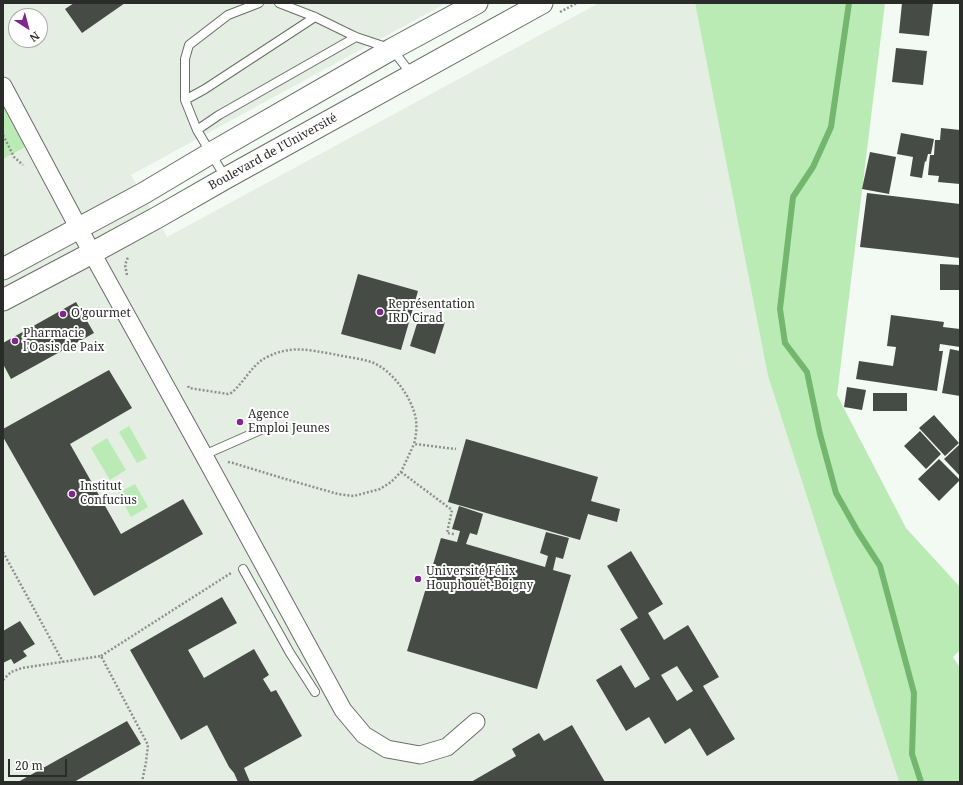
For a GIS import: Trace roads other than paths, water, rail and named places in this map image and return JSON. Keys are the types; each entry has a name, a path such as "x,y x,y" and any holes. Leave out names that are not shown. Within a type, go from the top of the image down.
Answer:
{"street":[{"path":"3,269 144,193 392,49 477,3"},
{"name":"Boulevard de l'Université","path":"3,300 158,217 412,75 549,9"},
{"path":"3,86 92,253 205,458 298,647 343,710 364,735 387,749 420,755 447,747 476,722"},
{"path":"144,193 158,217"}],"lane":[{"path":"226,178 197,130 185,100 185,59 189,45 228,15 259,3"},
{"path":"279,3 356,37 392,49 412,75"},
{"path":"185,100 315,18"},
{"path":"197,130 219,115 356,37"},
{"path":"205,458 265,428"},
{"path":"243,569 298,647 315,692"}],"waterway":[{"path":"849,3 831,127 813,167 793,197 780,309 785,343 807,372 820,434 836,493 858,532 880,566 914,693 912,754 921,782"}],"place":[{"name":"Représentation IRD Cirad","path":"380,312"},
{"name":"O'gourmet","path":"63,314"},
{"name":"Pharmacie l'Oasis de Paix","path":"15,341"},
{"name":"Agence Emploi Jeunes","path":"240,422"},
{"name":"Institut Confucius","path":"72,494"},
{"name":"Université Félix Houphouët-Boigny","path":"418,579"}]}
